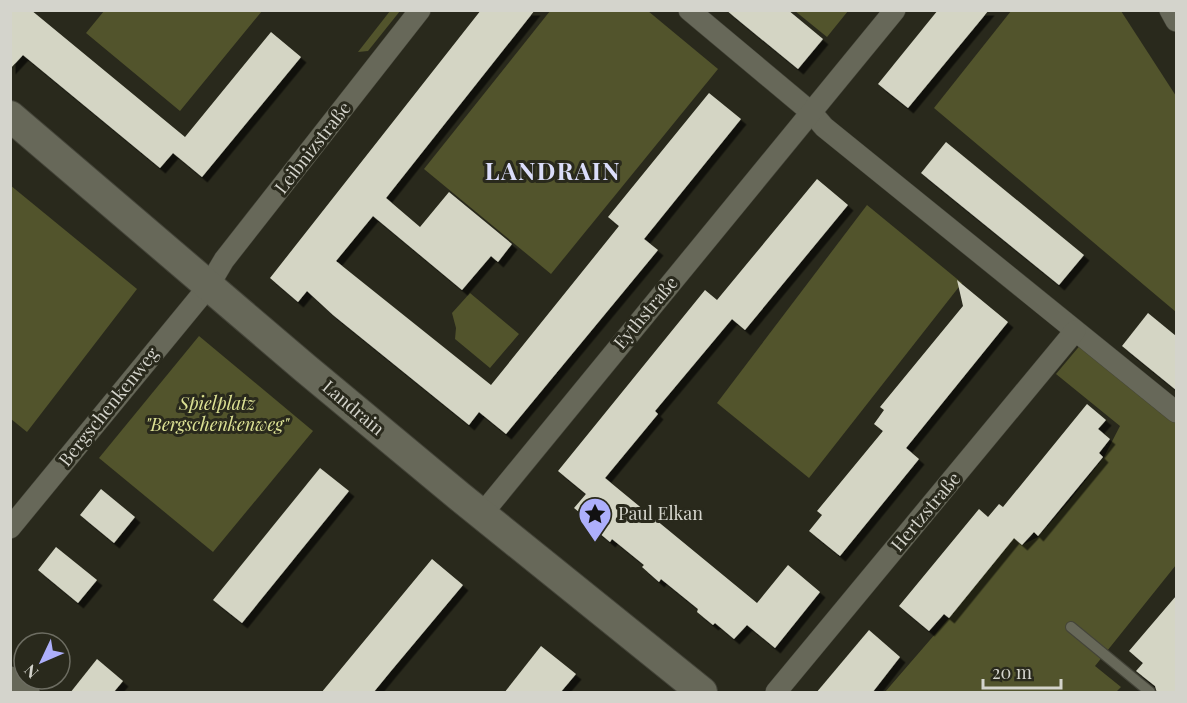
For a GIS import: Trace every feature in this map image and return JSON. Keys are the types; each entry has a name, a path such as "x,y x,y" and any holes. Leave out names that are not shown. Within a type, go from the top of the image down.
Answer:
{"street":[{"name":"Leibnizstraße","path":"208,287 224,260 420,10"},
{"path":"689,10 812,113 824,127 1176,412"},
{"name":"Eythstraße","path":"482,514 895,10"},
{"path":"1170,10 1176,21"},
{"name":"Landrain","path":"10,116 208,287 702,693"},
{"name":"Bergschenkenweg","path":"10,528 208,287"},
{"name":"Hertzstraße","path":"776,693 1075,331"},
{"path":"10,677 29,693"}],"lane":[{"path":"1071,627 1150,693"}],"green space":[{"path":"104,11 262,11 180,111 86,33"},
{"path":"390,11 400,11 368,51 358,52"},
{"path":"550,11 648,11 718,69 551,274 424,169"},
{"path":"795,11 848,11 827,37"},
{"path":"1011,11 1121,11 1176,96 1176,312 934,108"},
{"path":"10,185 137,289 27,432 11,419"},
{"path":"867,205 962,283 809,478 717,403"},
{"path":"470,293 519,334 490,368 455,339 456,328 452,313"},
{"name":"Spielplatz \"Bergschenkenweg\"","path":"199,336 313,431 213,552 99,458"},
{"path":"1082,343 1176,420 1176,565 1095,666 1121,687 1116,692 885,692 949,618 1009,534 1022,545 1038,537 1104,457 1120,426 1056,374"}],"building":[{"path":"10,10 31,10 185,137 271,32 301,57 202,177 173,153 160,168 23,55 10,69"},
{"path":"481,10 535,10 386,198 420,227 449,192 512,244 498,262 491,256 462,290 373,216 336,261 491,385 619,226 608,217 709,93 741,119 644,239 658,250 506,434 479,412 469,425 333,315 307,291 298,302 270,278"},
{"path":"726,10 788,10 823,39 798,69"},
{"path":"938,10 989,10 908,108 878,84"},
{"path":"946,142 1084,255 1059,285 921,173"},
{"path":"817,179 848,205 745,330 732,319 655,411 658,414 605,478 757,603 788,565 820,592 775,648 747,625 734,639 697,612 698,609 661,579 659,582 642,567 644,565 612,539 610,542 592,527 594,524 574,508 586,494 558,471 705,290 717,300"},
{"path":"957,280 1008,322 906,448 919,459 840,556 809,531 822,515 817,511 883,431 874,424 884,410 880,407 963,306"},
{"path":"1148,313 1176,336 1176,390 1122,346"},
{"path":"1087,404 1106,420 1098,429 1110,439 1099,453 1103,457 1038,536 1034,532 1022,545 1014,538 949,618 944,614 929,631 899,606 979,509 988,517 999,504 1003,507"},
{"path":"320,468 349,491 242,623 213,600"},
{"path":"101,489 135,517 114,543 80,515"},
{"path":"56,547 97,580 78,603 38,570"},
{"path":"432,559 463,585 373,693 321,693"},
{"path":"1176,596 1176,693 1157,693 1155,686 1136,671 1143,663 1129,651"},
{"path":"869,630 900,657 872,693 816,693"},
{"path":"541,646 576,674 560,693 504,693"},
{"path":"97,659 123,681 113,693 70,693"}],"place":[{"name":"Paul Elkan","path":"595,543"}],"district":[{"name":"LANDRAIN","path":"553,172"}]}
